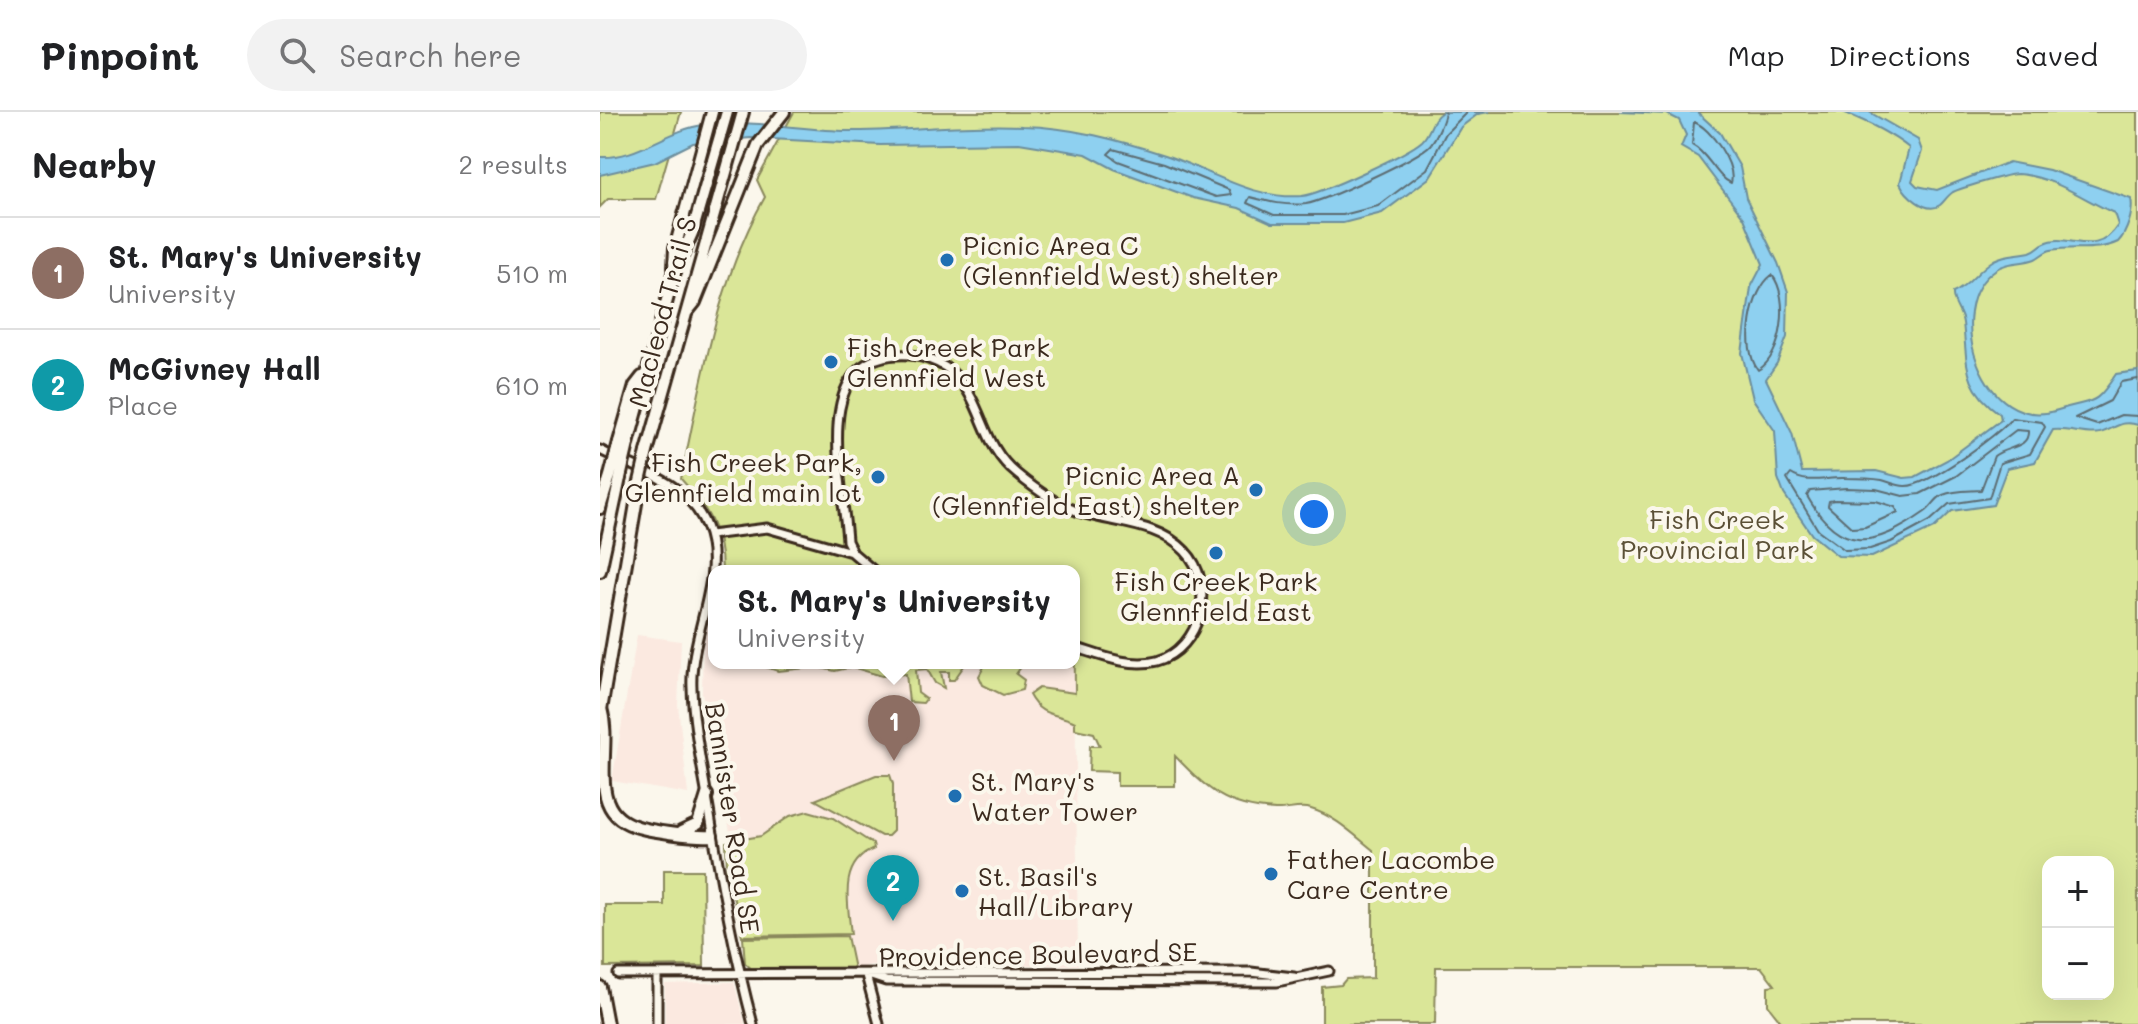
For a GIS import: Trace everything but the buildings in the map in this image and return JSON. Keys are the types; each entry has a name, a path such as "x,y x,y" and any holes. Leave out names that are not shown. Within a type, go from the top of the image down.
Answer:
{"highway":[{"path":"674,274 675,248 712,112"},
{"name":"Macleod Trail S","path":"600,571 615,477 624,443 674,274 692,233 727,112"},
{"name":"Macleod Trail S","path":"600,716 647,452 743,112"},
{"path":"683,317 695,302 758,145 784,112"},
{"path":"600,508 615,477"},
{"path":"601,708 606,725 604,788 610,808 624,824 642,831 687,832 697,826 707,795"},
{"path":"669,833 680,837 712,836"},
{"path":"600,987 607,1024"}],"street":[{"path":"853,553 847,541 838,416 847,384 866,366 892,355 914,355 940,364 963,384 989,442 1014,472 1068,508 1159,532 1186,552 1196,569 1202,590 1201,610 1191,633 1173,654 1155,661 1136,663 1080,649"},
{"name":"Bannister Road SE","path":"600,453 679,489 698,511 710,535 712,565"},
{"path":"822,543 840,539 846,525"},
{"path":"710,535 767,528 853,553 867,565"},
{"name":"Bannister Road SE","path":"708,590 697,631 691,674 712,836 740,976 753,1024"},
{"name":"Providence Boulevard SE","path":"618,974 1251,972 1294,977 1329,971"},
{"path":"657,975 657,1024"},
{"path":"866,975 879,1024"}],"shaded area":[{"path":"708,626 708,669 1075,669 1078,965 871,965 856,969 759,969 747,951 729,826 718,793 702,692 703,646"},
{"path":"637,635 681,641 678,705 688,794 612,781"},
{"path":"734,982 745,1024 665,1024 665,984"}],"green space":[{"path":"600,112 681,112 656,199 608,199 600,207"},
{"name":"Fish Creek Provincial Park","path":"794,112 2138,112 2138,1024 1783,1024 1768,1005 1768,986 1775,985 1761,967 1436,967 1435,1024 1322,1024 1322,987 1341,985 1346,979 1373,978 1373,850 1320,812 1303,808 1258,808 1230,801 1208,787 1175,756 1175,786 1117,786 1117,772 1089,771 1090,746 1100,746 1094,733 1075,729 1075,722 1044,711 1029,695 1039,688 1075,693 1075,669 1080,669 1080,565 722,565 711,520 681,479 712,334 748,230 765,197 757,180"},
{"path":"859,669 927,669 916,670 918,693 926,699 923,703 909,702 906,674 882,676"},
{"path":"927,669 962,669 954,680 949,680 949,672 941,672 944,688 935,683"},
{"path":"983,669 1020,669 1016,674 1024,680 1022,690 1003,695 983,685 979,676"},
{"path":"876,775 890,775 893,784 893,831 888,836 881,836 815,800"},
{"path":"808,811 833,818 873,844 874,849 863,855 850,874 847,898 851,934 742,936 727,869 726,842 761,836 790,816"},
{"path":"664,870 703,870 704,966 605,967 605,905 664,905"},
{"path":"847,936 854,969 753,970 745,963 743,938"}],"water":[{"path":"1442,112 1489,112 1478,114 1461,127 1429,178 1382,213 1343,223 1272,223 1239,208 1193,198 1114,169 1086,154 1019,143 880,145 751,138 693,143 655,162 600,175 600,157 627,154 677,132 703,125 758,124 848,131 1023,126 1113,139 1182,161 1249,189 1302,196 1345,181 1414,147 1422,141"},
{"path":"1620,112 1697,112 1720,133 1740,167 1746,198 1778,263 1788,292 1787,337 1777,363 1766,379 1792,433 1802,472 1876,471 1904,478 1915,477 1947,460 2001,420 2000,414 1979,394 1969,374 1962,319 1953,293 1999,258 2030,252 2054,240 2100,241 2118,225 2114,213 2067,189 2043,179 2017,174 1958,190 1934,207 1923,205 1911,197 1900,183 1909,148 1877,127 1843,112 1869,112 1918,140 1922,151 1912,181 1917,186 1937,190 2009,162 2049,170 2131,199 2129,222 2118,242 2102,247 2051,250 2035,259 1995,270 1979,288 1971,311 1971,337 1978,364 1991,387 2009,404 2032,413 2092,401 2116,374 2138,371 2138,425 2122,424 2094,434 2053,430 2035,462 2007,468 1993,505 1952,511 1934,528 1872,557 1838,556 1812,535 1784,494 1778,478 1775,431 1753,399 1742,353 1751,287 1763,264 1744,218 1698,157 1681,147 1686,135 1679,120 1667,114"}],"place":[{"name":"Picnic Area C (Glennfield West) shelter","path":"947,260"},
{"name":"Fish Creek Park Glennfield West","path":"831,362"},
{"name":"Fish Creek Park, Glennfield main lot","path":"878,477"},
{"name":"Picnic Area A (Glennfield East) shelter","path":"1256,490"},
{"name":"Fish Creek Park Glennfield East","path":"1216,553"},
{"name":"St. Mary's University","path":"894,761"},
{"name":"St. Mary's Water Tower","path":"955,796"},
{"name":"Father Lacombe Care Centre","path":"1271,874"},
{"name":"St. Basil's Hall/Library","path":"962,891"},
{"name":"McGivney Hall","path":"893,921"}]}
